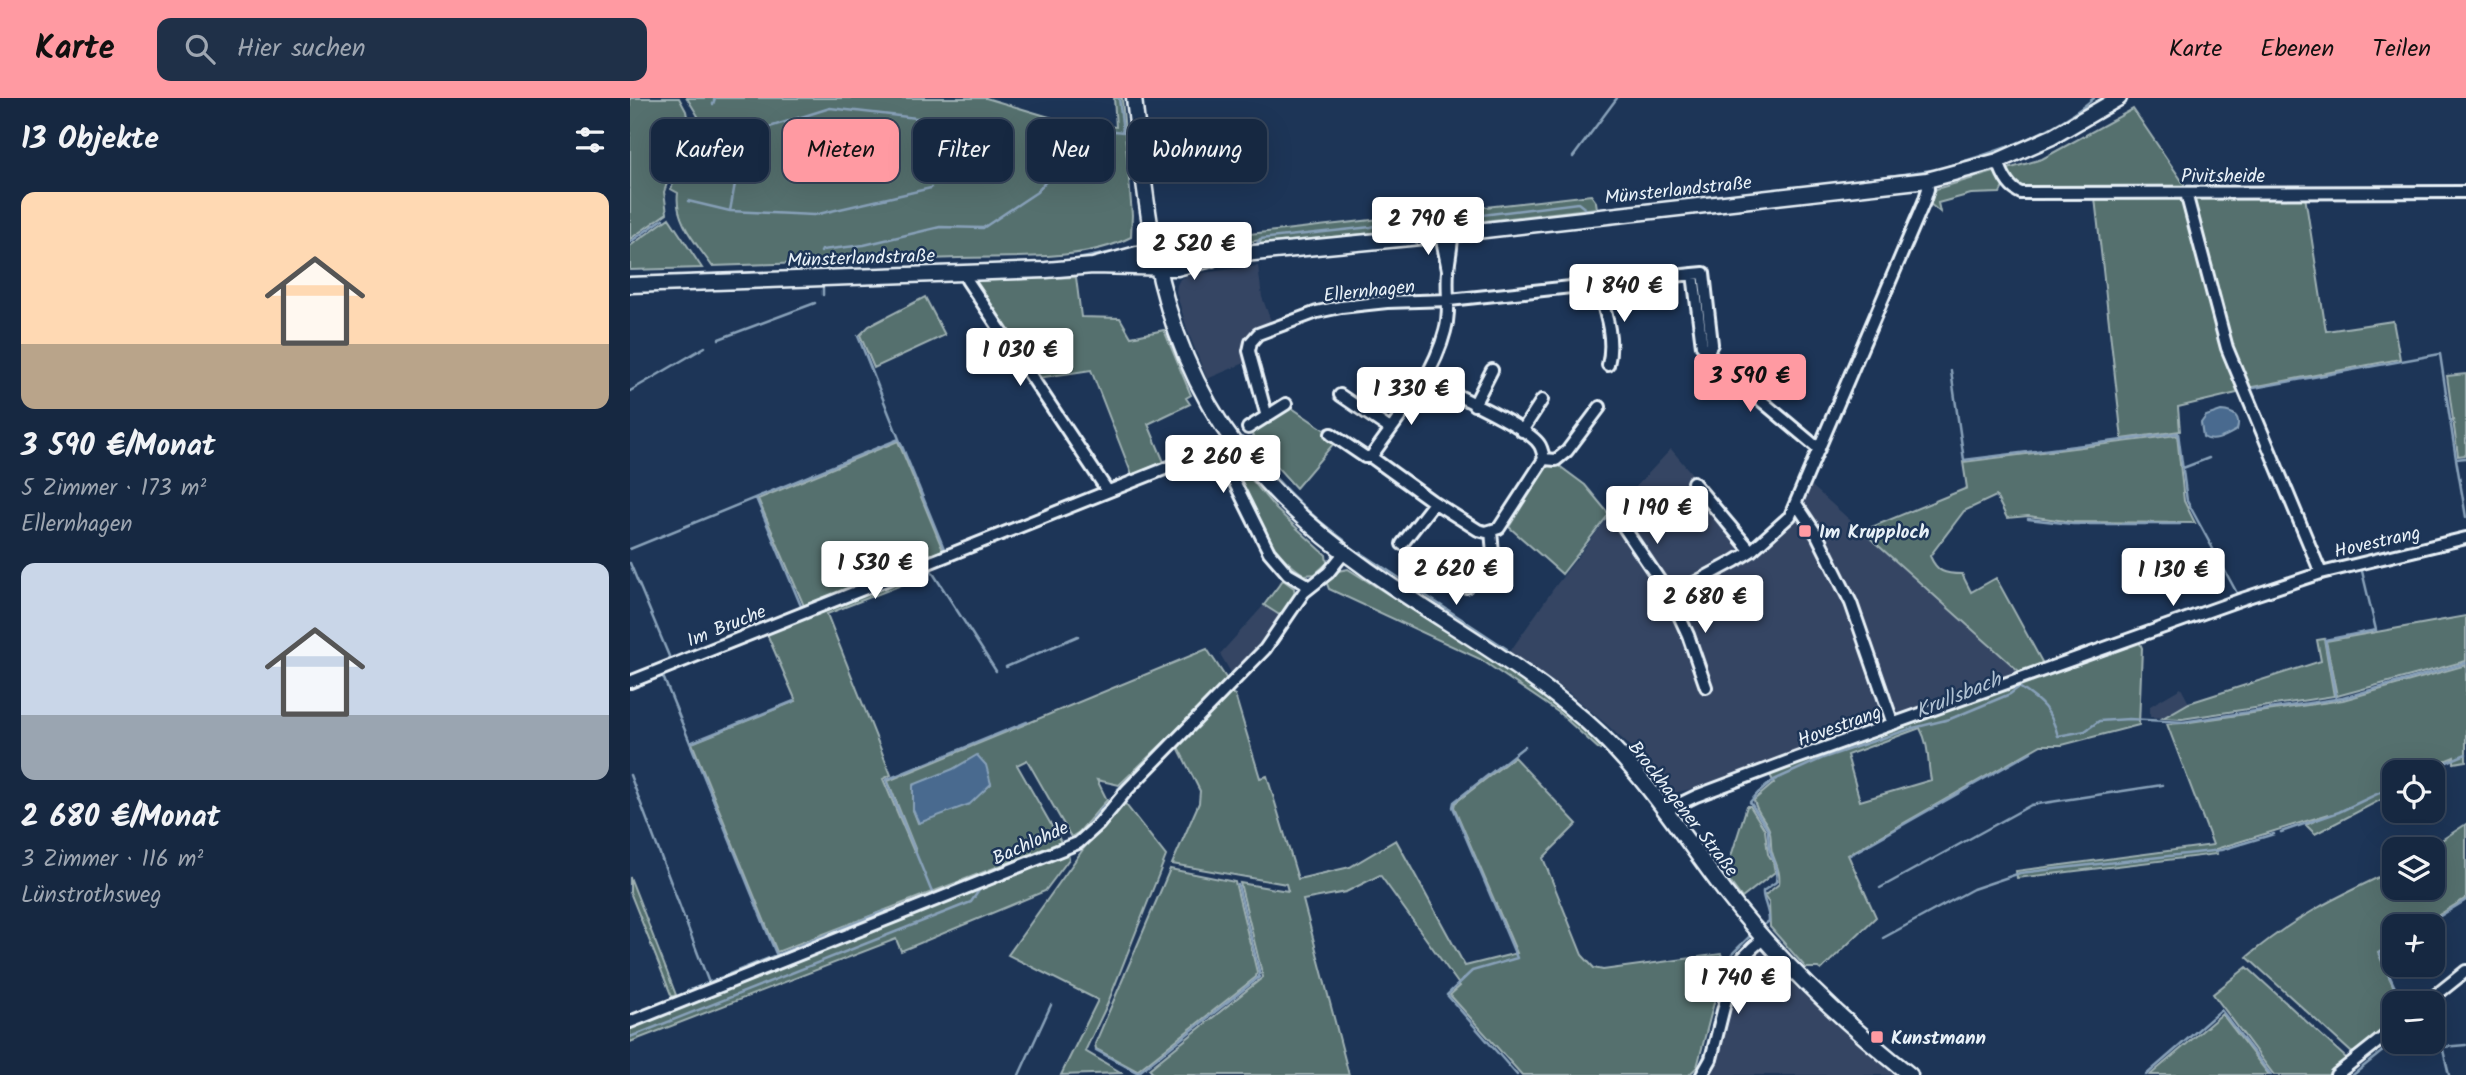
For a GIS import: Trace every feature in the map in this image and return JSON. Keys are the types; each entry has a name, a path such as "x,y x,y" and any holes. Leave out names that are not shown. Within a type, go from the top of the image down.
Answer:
{"main road":[{"path":"1134,98 1155,254"},
{"name":"Münsterlandstraße","path":"1093,266 1137,254 1223,256 1927,180 1998,161 2052,137 2119,98"},
{"name":"Brockhagener Straße","path":"1155,254 1170,315 1186,359 1207,403 1256,473 1282,501 1344,553 1515,666 1561,701 1618,752 1667,810 1725,892 1763,939 1830,1008 1910,1075"},
{"name":"Münsterlandstraße","path":"630,285 1093,266 1177,268 1223,256"}],"street":[{"name":"Pivitsheide","path":"1998,161 2009,184 2021,193 2466,192"},
{"path":"1670,596 1751,551 1790,516 1797,505 1924,202 1928,189 1927,180"},
{"path":"2186,193 2227,348 2321,573"},
{"path":"1371,457 1424,379 1445,331 1448,271 1452,255 1446,234"},
{"path":"966,272 967,280 1107,490"},
{"name":"Ellernhagen","path":"1266,417 1249,351 1251,342 1258,334 1317,312 1387,302 1448,300 1704,273 1712,344 1708,351 1715,362 1819,450"},
{"path":"1597,284 1612,352 1608,365"},
{"path":"1474,405 1492,370"},
{"path":"1331,434 1364,457 1371,457 1434,503 1478,530 1491,531 1499,528 1544,459 1540,444 1522,431 1424,379"},
{"path":"1340,395 1390,429"},
{"path":"1522,431 1542,400"},
{"path":"1248,428 1286,404"},
{"path":"1544,459 1556,460 1567,451 1600,407"},
{"name":"Im Bruche","path":"630,682 1200,453 1213,452 1224,461 1269,552 1288,574 1309,586"},
{"path":"1693,482 1751,551"},
{"path":"1402,544 1434,503"},
{"path":"1797,505 1816,535 1851,603 1893,724"},
{"path":"1615,514 1670,596 1688,635 1706,687"},
{"path":"1466,587 1493,553 1491,531"},
{"name":"Hovestrang","path":"1667,810 1696,796 1893,724 2321,573 2466,538"},
{"name":"Bachlohde","path":"630,1022 1078,843 1100,824 1127,790 1265,649 1309,586 1328,573 1344,553"},
{"path":"1702,1075 1712,1059 1732,975 1737,964 1763,939"},
{"path":"2441,991 2466,971"},
{"path":"2336,1075 2382,1039"}],"shaded area":[{"path":"1258,266 1262,297 1271,321 1246,338 1243,350 1247,362 1207,379 1188,332 1176,292 1177,285 1180,279 1192,274"},
{"path":"2221,411 2230,412 2237,418 2237,430 2216,439 2203,437 2201,423 2206,416"},
{"path":"1671,449 1751,544 1777,522 1789,507 1803,478 2021,673 1696,788 1669,794 1633,749 1607,725 1568,692 1509,653 1610,515"},
{"path":"1264,605 1281,616 1262,646 1233,676 1220,654"},
{"path":"2181,688 2189,703 2163,718 2150,717 2150,706"},
{"path":"977,755 986,765 991,784 970,804 919,823 913,810 913,785 953,769"},
{"path":"1760,950 1802,993 1895,1073 1711,1075 1737,978 1752,954"}],"green space":[{"path":"630,98 679,98 687,119 651,119 651,182 667,182 664,192 667,213 630,239"},
{"path":"687,98 986,98 1056,119 1027,119 1027,182 1114,182 1114,98 1122,98 1132,215 1131,237 1091,251 1046,256 712,266 683,223 678,193 671,189 674,182 769,182 769,119 697,119 698,116"},
{"path":"2133,109 2184,184 2184,189 2022,190 2012,183 2008,169 2042,159"},
{"path":"1994,172 2004,185 2000,193 1971,194 1938,203 1940,212 1930,204 1936,189"},
{"path":"1591,195 1597,208 1441,226 1393,227 1372,233 1259,244 1261,240 1221,246 1171,243"},
{"path":"2192,196 2305,196 2326,331 2393,321 2400,359 2247,388 2231,348 2190,199"},
{"path":"2180,197 2241,392 2178,407 2180,431 2122,439 2095,198"},
{"path":"669,218 702,268 630,270 630,246"},
{"path":"1076,277 1081,317 1120,318 1131,337 1164,330 1191,395 1186,398 1190,404 1148,424 1164,462 1132,475 1091,370 1038,378 973,281"},
{"path":"925,297 945,335 874,368 860,335 869,326"},
{"path":"2466,374 2466,455 2458,456 2447,376"},
{"path":"1292,408 1326,431 1325,434 1335,442 1296,488 1268,457 1250,431"},
{"path":"2177,435 2184,501 2195,523 2073,522 2028,516 2007,518 1996,496 1964,511 1930,556 1935,566 1942,571 1962,574 1971,592 1996,578 2042,662 2039,668 2021,673 1862,531 1967,488 1963,462"},
{"path":"898,441 943,550 804,606 758,499"},
{"path":"1223,445 1276,509 1326,555 1327,563 1315,574 1305,575 1291,565 1268,539 1228,459 1219,447"},
{"path":"1554,462 1585,485 1609,514 1562,574 1509,527 1547,466"},
{"path":"1348,569 1524,680 1562,708 1603,747 1600,750 1558,712 1480,659 1329,589 1326,581 1338,571"},
{"path":"920,573 922,577 827,614 891,775 883,779 914,852 916,851 888,781 1207,649 1228,681 1119,785 1097,780 1107,800 1079,832 1071,837 1027,760 1017,765 1061,842 777,952 692,743 796,701 767,634","holes":["977,756 991,784 981,793 918,823 913,810 953,769"]},
{"path":"1283,580 1294,588 1295,596 1281,616 1264,605"},
{"path":"2466,616 2466,661 2337,696 2326,641"},
{"path":"2324,639 2334,696 2182,719 2163,718 2189,703 2321,661 2317,640"},
{"path":"2139,641 2142,648 2139,725 2062,745 2041,745 1848,855 1876,917 1821,970 1806,968 1770,927 1769,903 1764,896 1779,884 1779,875 1769,829 1754,800 1774,783 1770,775","holes":["1920,728 1931,780 1860,801 1847,755"]},
{"path":"2466,665 2466,761 2454,763 2454,757 2445,761 2382,760 2382,799 2315,834 2306,825 2329,814 2216,849 2217,854 2017,878 2016,871 2213,845 2167,724 2343,700"},
{"path":"1228,692 1235,695 1260,778 1267,776 1298,879 1350,867 1396,840 1465,966 1517,953 1454,807 1455,803 1514,757 1577,824 1543,858 1582,955 1594,968 1603,970 1721,954 1725,961 1697,1067 1689,1075 1522,1075 1450,995 1460,986 1380,875 1346,892 1303,900 1349,1075 1154,1075 1149,1069 1263,977 1240,883 1288,891 1286,884 1172,864 1199,803 1200,791 1177,745"},
{"path":"1123,801 1166,856 1107,1005 1085,1051 1122,1073 1061,1075 1098,1000 1008,955 1084,848"},
{"path":"1747,806 1750,806 1765,830 1768,854 1775,872 1742,898 1725,875"},
{"path":"2466,824 2466,898 2440,914 2382,914 2382,950 2378,953 2382,962 2382,977 2389,977 2395,991 2382,991 2382,1033 2357,1053 2351,1052 2247,957 2317,908 2382,876 2382,900 2445,900 2445,838"},
{"path":"1068,852 1069,859 1045,891 901,951 896,939 630,1042 630,1027"},
{"path":"1170,869 1235,882 1257,972 1256,977 1137,1071 1096,1049 1095,1044"},
{"path":"630,877 676,995 672,997 630,892"},
{"path":"2247,967 2345,1057 2346,1063 2331,1075 2274,1075 2213,994"},
{"path":"2222,1014 2269,1075 2150,1075"}],"waterway":[{"path":"713,104 715,98"},
{"path":"821,252 940,227 983,228 1037,192 1061,163 1072,126 1123,132 1119,98"},
{"path":"1573,157 1617,98"},
{"path":"1948,166 2025,140 2061,122 2094,98"},
{"path":"730,211 744,135 830,108 925,119"},
{"path":"1861,180 1932,170"},
{"path":"1611,208 1847,182"},
{"path":"688,201 730,211 814,215 931,188"},
{"path":"1911,218 1920,198"},
{"path":"1191,246 1257,244 1260,239 1371,227 1391,221 1442,220 1578,203 1587,210 1597,209"},
{"path":"630,242 663,219"},
{"path":"1022,264 1068,261 1132,248"},
{"path":"718,274 893,269"},
{"path":"630,277 705,275"},
{"path":"823,288 823,295"},
{"path":"630,293 714,289"},
{"path":"719,339 815,303"},
{"path":"858,336 899,439"},
{"path":"630,391 705,347"},
{"path":"2248,389 2440,354 2456,459"},
{"path":"1951,371 1964,460 2178,433 2187,501 2238,595"},
{"path":"1242,437 1289,492 1344,540"},
{"path":"630,549 899,439 945,551"},
{"path":"2183,468 2209,458"},
{"path":"2466,458 2456,459 2466,517"},
{"path":"756,498 801,606"},
{"path":"2028,519 2073,524 2180,524"},
{"path":"2322,563 2326,566 2437,540"},
{"path":"1360,552 1507,649"},
{"path":"630,563 671,661"},
{"path":"929,567 996,671"},
{"path":"2336,699 2325,640 2376,630 2361,567"},
{"path":"1006,667 1078,636"},
{"name":"Krullsbach","path":"1764,925 1769,921 1763,891 1776,882 1777,870 1769,848 1768,830 1750,802 1774,780 1823,758 1913,728 1950,719 2010,694 2019,687 2044,707 2058,736 2085,731 2099,721 2129,719 2183,722 2343,698 2466,663"},
{"path":"662,674 777,956"},
{"path":"690,743 794,701"},
{"path":"933,895 886,780 1027,722"},
{"path":"1517,1075 1447,995 1472,971 1517,958 1453,807 1454,802 1525,746"},
{"path":"1850,855 2031,752"},
{"path":"2445,763 2466,754"},
{"path":"1118,789 1152,757"},
{"path":"630,775 709,983"},
{"path":"1880,888 2031,805 2162,785"},
{"path":"2281,832 2339,812 2382,792"},
{"path":"1064,843 1082,833 1104,805"},
{"path":"1883,938 1973,889 2020,873 2221,850 2274,834"},
{"path":"630,1037 971,902 980,889 1066,854"},
{"path":"688,991 884,911 893,911 1006,866"},
{"path":"1096,1050 1138,1073 1259,977 1238,885"},
{"path":"2443,914 2466,900"},
{"name":"Krullsbach","path":"1694,1075 1700,1067 1710,1039 1729,962 1733,953 1749,937"},
{"path":"2382,951 2379,953 2382,960"},
{"path":"2390,977 2396,991"},
{"path":"1019,1075 1051,1005"},
{"path":"2146,1075 2221,1010 2271,1075"},
{"path":"2445,1047 2466,1045"},
{"path":"2353,1075 2382,1052"},
{"path":"2444,1054 2449,1075"}],"place":[{"name":"Im Krupploch","path":"1805,531"},
{"name":"Kunstmann","path":"1877,1037"}]}
